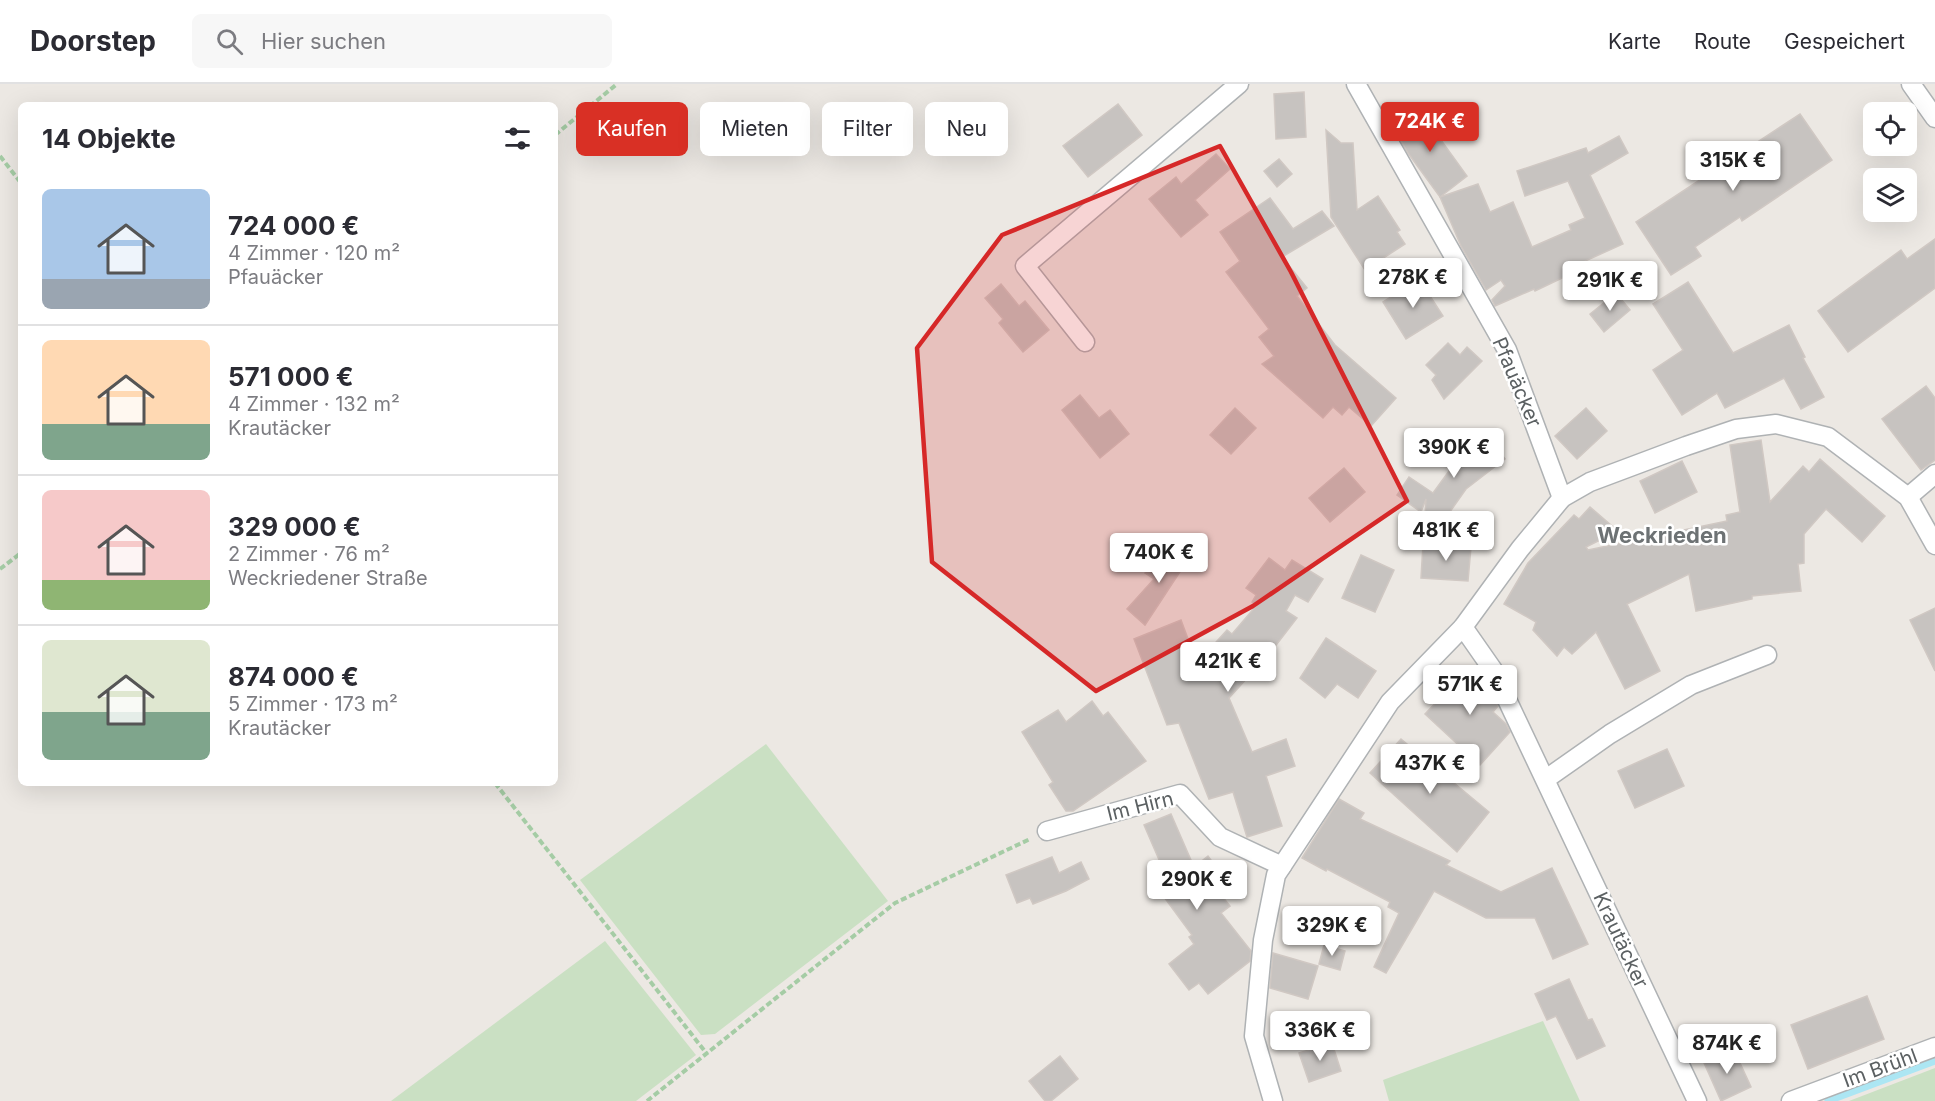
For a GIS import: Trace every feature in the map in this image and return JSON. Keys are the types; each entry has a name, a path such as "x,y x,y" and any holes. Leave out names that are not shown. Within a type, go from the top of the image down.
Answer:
{"street":[{"path":"1085,342 1025,266 1239,84"},
{"name":"Pfauäcker","path":"1356,84 1507,350 1562,498"},
{"path":"1911,84 1935,118"},
{"path":"1273,1101 1254,1036 1263,940 1276,875 1390,702 1463,627 1520,549 1562,498 1590,483 1686,446 1736,429 1776,424 1828,437 1908,497 1935,545"},
{"path":"1908,497 1935,474"},
{"name":"Krautäcker","path":"1463,627 1493,670 1697,1101"},
{"path":"1546,779 1610,734 1691,685 1767,655"},
{"name":"Im Hirn","path":"1047,831 1180,794 1221,837 1282,866"},
{"name":"Im Brühl","path":"1791,1101 1935,1047"}],"path":[{"path":"558,132 616,84"},
{"path":"0,156 18,179"},
{"path":"0,569 18,555"},
{"path":"497,786 707,1054"},
{"path":"647,1101 895,903 1047,831"}],"highlighted area":[{"path":"1220,146 1291,272 1407,501 1253,606 1096,691 932,562 917,348 1002,235"}],"green space":[{"path":"766,744 888,901 715,1034 701,1035 580,880"},
{"path":"605,941 696,1055 636,1101 391,1101"},
{"path":"1543,1021 1580,1101 1389,1101 1383,1080"},
{"path":"1935,1068 1935,1101 1849,1101"}],"building":[{"path":"1304,92 1306,137 1276,139 1274,94"},
{"path":"1118,104 1142,135 1088,177 1063,146"},
{"path":"1424,109 1442,134 1438,136 1467,176 1440,197 1408,153 1395,130"},
{"path":"1800,114 1832,160 1742,221 1740,217 1695,247 1701,256 1671,275 1636,222"},
{"path":"1326,130 1341,143 1353,143 1357,210 1378,196 1400,230 1397,232 1405,244 1365,270 1331,217"},
{"path":"1619,136 1628,153 1590,175 1623,244 1574,266 1577,271 1535,291 1534,289 1495,306 1492,300 1505,286 1501,280 1486,290 1461,246 1440,197 1478,184 1490,212 1513,202 1532,247 1571,230 1569,225 1585,218 1568,181 1525,196 1517,171 1586,148 1588,153"},
{"path":"1216,154 1230,169 1195,200 1208,215 1181,237 1149,199 1176,177 1181,184"},
{"path":"1279,159 1292,174 1277,187 1264,171"},
{"path":"1270,198 1293,229 1322,211 1334,226 1282,257 1307,288 1297,296 1335,345 1396,398 1371,426 1349,407 1342,415 1333,407 1323,418 1262,364 1274,356 1259,337 1269,329 1226,272 1240,261 1220,232"},
{"path":"1935,239 1935,288 1848,352 1818,311 1901,250 1907,259"},
{"path":"1419,279 1443,316 1406,339 1383,302"},
{"path":"1688,282 1733,353 1789,325 1805,357 1803,358 1824,397 1801,409 1784,378 1725,408 1717,393 1682,415 1653,370 1683,350 1653,304"},
{"path":"1001,284 1019,306 1025,301 1049,330 1023,352 999,323 1003,319 985,298"},
{"path":"1616,293 1630,310 1604,332 1590,314"},
{"path":"1448,343 1460,355 1467,347 1482,361 1444,399 1432,380 1436,375 1426,365"},
{"path":"1926,386 1935,398 1935,460 1921,470 1882,419"},
{"path":"1080,395 1099,418 1110,410 1129,434 1100,458 1062,410"},
{"path":"1235,408 1256,428 1231,454 1210,435"},
{"path":"1586,408 1607,431 1577,459 1555,436"},
{"path":"1483,432 1505,459 1466,489 1440,526 1425,515 1426,499 1421,512 1397,495 1409,477 1433,493 1452,467 1446,461"},
{"path":"1761,440 1770,502 1803,466 1809,472 1820,459 1885,516 1862,542 1826,509 1804,534 1804,563 1798,564 1801,591 1752,596 1752,599 1696,611 1689,574 1627,604 1660,671 1625,689 1596,632 1572,654 1564,647 1557,656 1533,630 1536,622 1504,604 1528,563 1574,515 1579,519 1590,507 1618,531 1586,547 1588,550 1727,521 1726,515 1740,512 1730,445"},
{"path":"1682,461 1697,492 1655,513 1640,481"},
{"path":"1344,468 1365,492 1330,522 1309,498"},
{"path":"1186,543 1195,549 1145,625 1127,609 1154,579 1145,573 1155,558 1166,565"},
{"path":"1423,544 1471,547 1468,581 1421,578"},
{"path":"1361,555 1394,570 1375,612 1342,598"},
{"path":"1269,558 1285,570 1292,560 1323,579 1308,602 1295,595 1286,611 1297,618 1270,653 1229,698 1252,752 1286,739 1295,766 1266,776 1282,826 1247,837 1233,792 1209,799 1179,723 1167,725 1134,639 1181,620 1197,663 1227,630 1232,634 1256,606 1252,602 1256,595 1246,588"},
{"path":"1935,608 1935,671 1910,620"},
{"path":"1326,638 1376,671 1358,698 1337,684 1325,698 1300,678"},
{"path":"1471,666 1485,680 1498,706 1493,712 1506,724 1510,732 1480,765 1425,714"},
{"path":"1092,701 1103,716 1108,712 1146,761 1073,811 1066,811 1049,785 1053,782 1022,732 1058,710 1066,722"},
{"path":"1401,739 1489,812 1457,852 1370,773"},
{"path":"1667,749 1684,786 1635,808 1618,771"},
{"path":"1339,799 1364,813 1360,819 1450,861 1446,865 1501,892 1552,868 1588,944 1553,959 1535,918 1486,918 1434,891 1386,973 1374,967 1399,913 1388,907 1390,902 1302,858"},
{"path":"1171,814 1194,867 1208,856 1228,883 1218,891 1230,906 1221,913 1251,951 1250,961 1208,994 1199,983 1189,990 1169,964 1194,944 1189,937 1192,935 1150,878 1163,869 1144,825"},
{"path":"1052,857 1059,873 1081,862 1089,879 1033,904 1030,898 1017,903 1006,875"},
{"path":"1324,945 1345,951 1340,970 1319,964"},
{"path":"1273,953 1318,966 1308,999 1270,988"},
{"path":"1569,979 1588,1020 1592,1019 1605,1046 1577,1059 1556,1016 1547,1020 1535,994"},
{"path":"1867,996 1884,1039 1808,1069 1791,1025"},
{"path":"1288,1016 1306,1025 1297,1044 1279,1036"},
{"path":"1332,1043 1341,1071 1309,1082 1299,1053"},
{"path":"1734,1050 1751,1087 1721,1101 1704,1063"},
{"path":"1060,1056 1078,1079 1051,1101 1045,1101 1029,1081"}],"waterway":[{"path":"1828,1101 1935,1061"}],"district":[{"name":"Weckrieden","path":"1662,535"}]}
